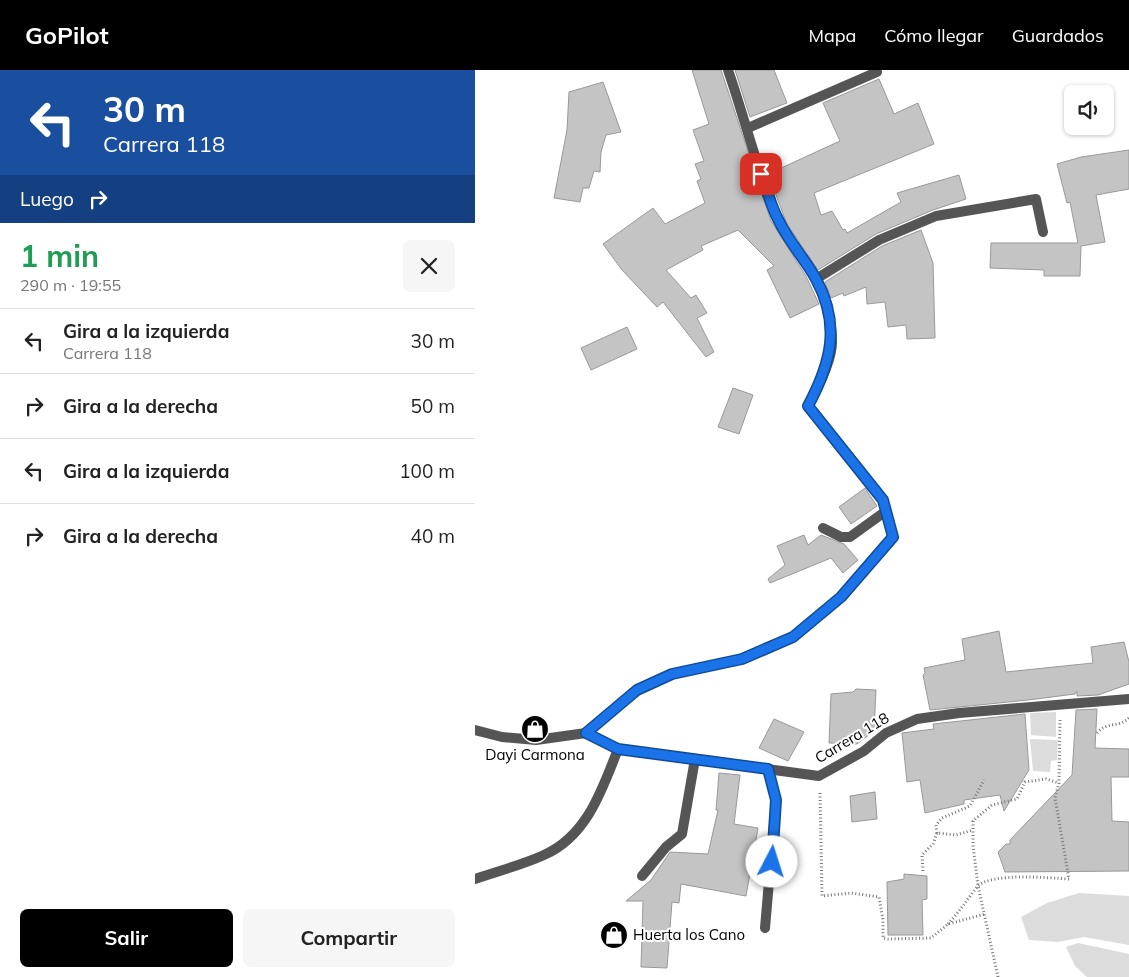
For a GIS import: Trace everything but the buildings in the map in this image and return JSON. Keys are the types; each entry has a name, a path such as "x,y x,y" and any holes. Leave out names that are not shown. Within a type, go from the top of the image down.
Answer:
{"street":[{"path":"475,730 502,737 536,740 586,733 637,690 672,674 742,659 793,637 841,597 893,537 883,500 808,406 820,383 832,344 826,304 816,279 778,220 750,144 748,128 728,70"},
{"path":"748,128 877,72"},
{"path":"816,279 879,240 936,216 1036,199 1043,232"},
{"path":"823,528 841,537 850,537 886,511"},
{"name":"Carrera 118","path":"586,733 618,749 819,776 864,751 886,733 917,719 959,713 1129,699"},
{"path":"475,879 545,855 573,836 596,804 618,749"},
{"path":"643,876 666,847 682,834 695,759"},
{"path":"765,928 776,800 768,769"}],"path":[{"path":"819,776 823,842 822,896 851,892 879,897 883,920 883,938 931,938 958,914 978,886 991,880 1008,878 1069,879 1055,798 1059,783 1060,705"},
{"path":"1097,733 1110,723 1121,724 1129,718"},
{"path":"998,977 978,886 973,821 992,805 1017,798 1025,782 1046,779 1059,783"},
{"path":"923,871 923,855 933,844 937,833 936,826 943,818 970,806 984,780"},
{"path":"937,833 956,835 973,830"},
{"path":"942,930 948,924 985,914"}],"shaded area":[{"path":"1056,712 1056,737 1031,735 1030,713"},
{"path":"1030,739 1058,740 1057,760 1051,761 1050,772 1033,771"},
{"path":"1079,893 1129,896 1129,945 1084,937 1058,942 1029,940 1021,917 1047,903"},
{"path":"1078,943 1129,954 1129,977 1087,977 1075,966 1066,947"}],"place":[{"name":"Dayi Carmona","path":"535,729"},
{"name":"Huerta los Cano","path":"614,935"}],"route":[{"path":"761,174 778,220 816,279 826,304 832,344 820,383 808,406 883,500 893,537 841,597 793,637 742,659 672,674 637,690 586,733 618,749 768,769 776,800 772,862"}]}
